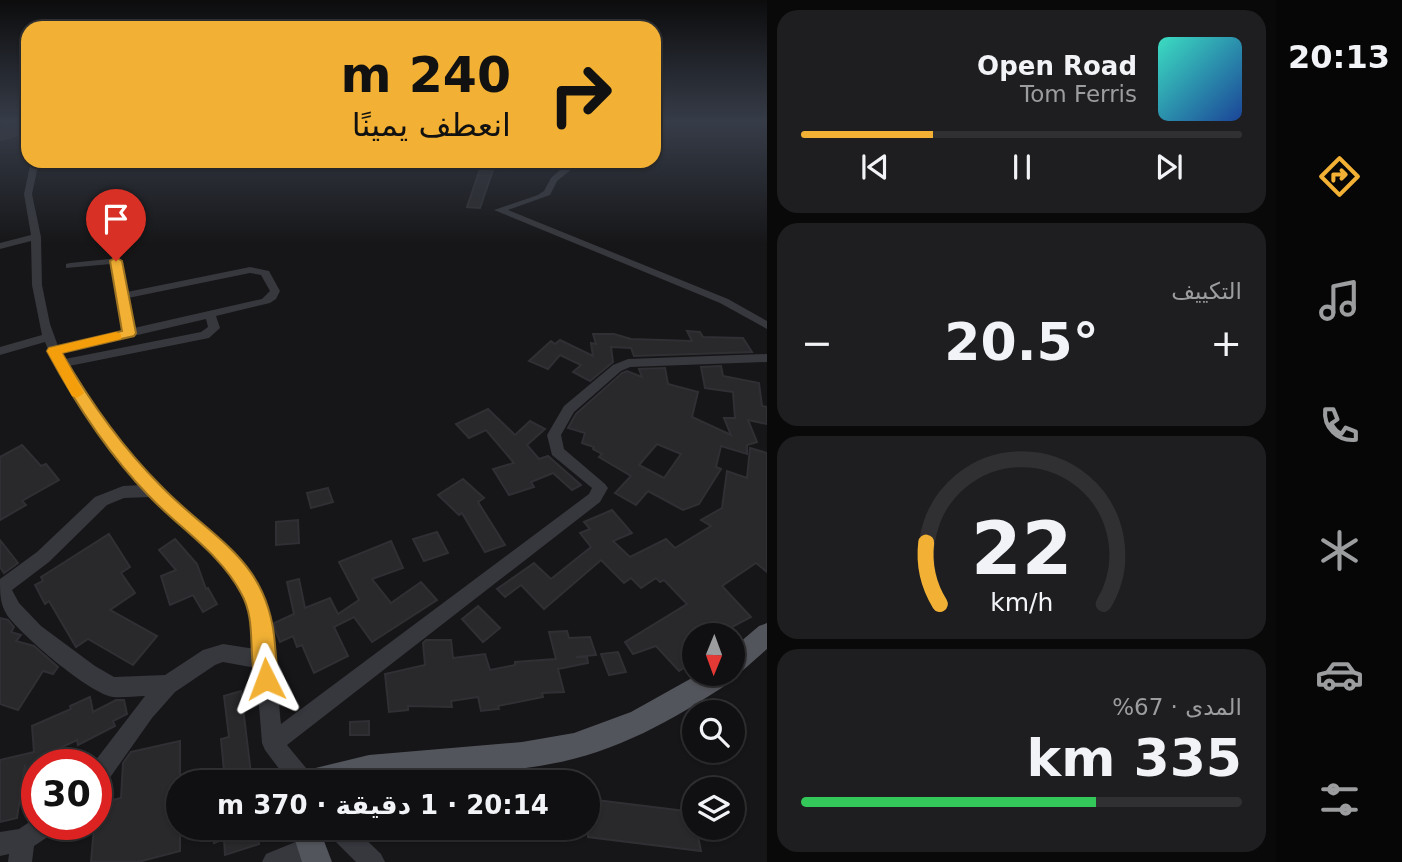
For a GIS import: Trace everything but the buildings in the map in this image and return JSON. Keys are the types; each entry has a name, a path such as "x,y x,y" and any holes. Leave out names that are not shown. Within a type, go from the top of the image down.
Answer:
{"main road":[{"path":"746,653 767,634"},
{"path":"362,770 380,766 550,752 580,745 622,728 701,686"}],"street":[{"path":"34,168 28,194 36,237 38,297 54,351 95,419 154,491 229,556 247,583 258,603 263,630 272,743 293,770"},
{"path":"567,168 541,197 499,210 724,301 767,326"},
{"path":"0,246 36,237"},
{"path":"70,266 115,260 129,333"},
{"path":"54,351 266,301 272,298 275,291 265,273 250,270 122,296"},
{"path":"0,351 16,348 54,351 205,335 214,328 210,314"},
{"path":"0,359 16,348"},
{"path":"272,743 595,498 599,493 597,484 557,451 554,435 569,409 617,368 642,360 767,358"},
{"path":"154,491 123,492 101,500 59,543 1,588 13,610 34,632 88,673 112,687 168,685"},
{"path":"112,756 168,685 210,657 223,653 265,660"},
{"path":"350,840 373,862"},
{"path":"274,862 311,846"}],"slow traffic":[{"path":"77,393 54,351 116,336"}],"route":[{"path":"116,261 129,333 54,351 70,382 95,419 154,491 229,556 247,583 258,603 263,630 266,679"}]}
